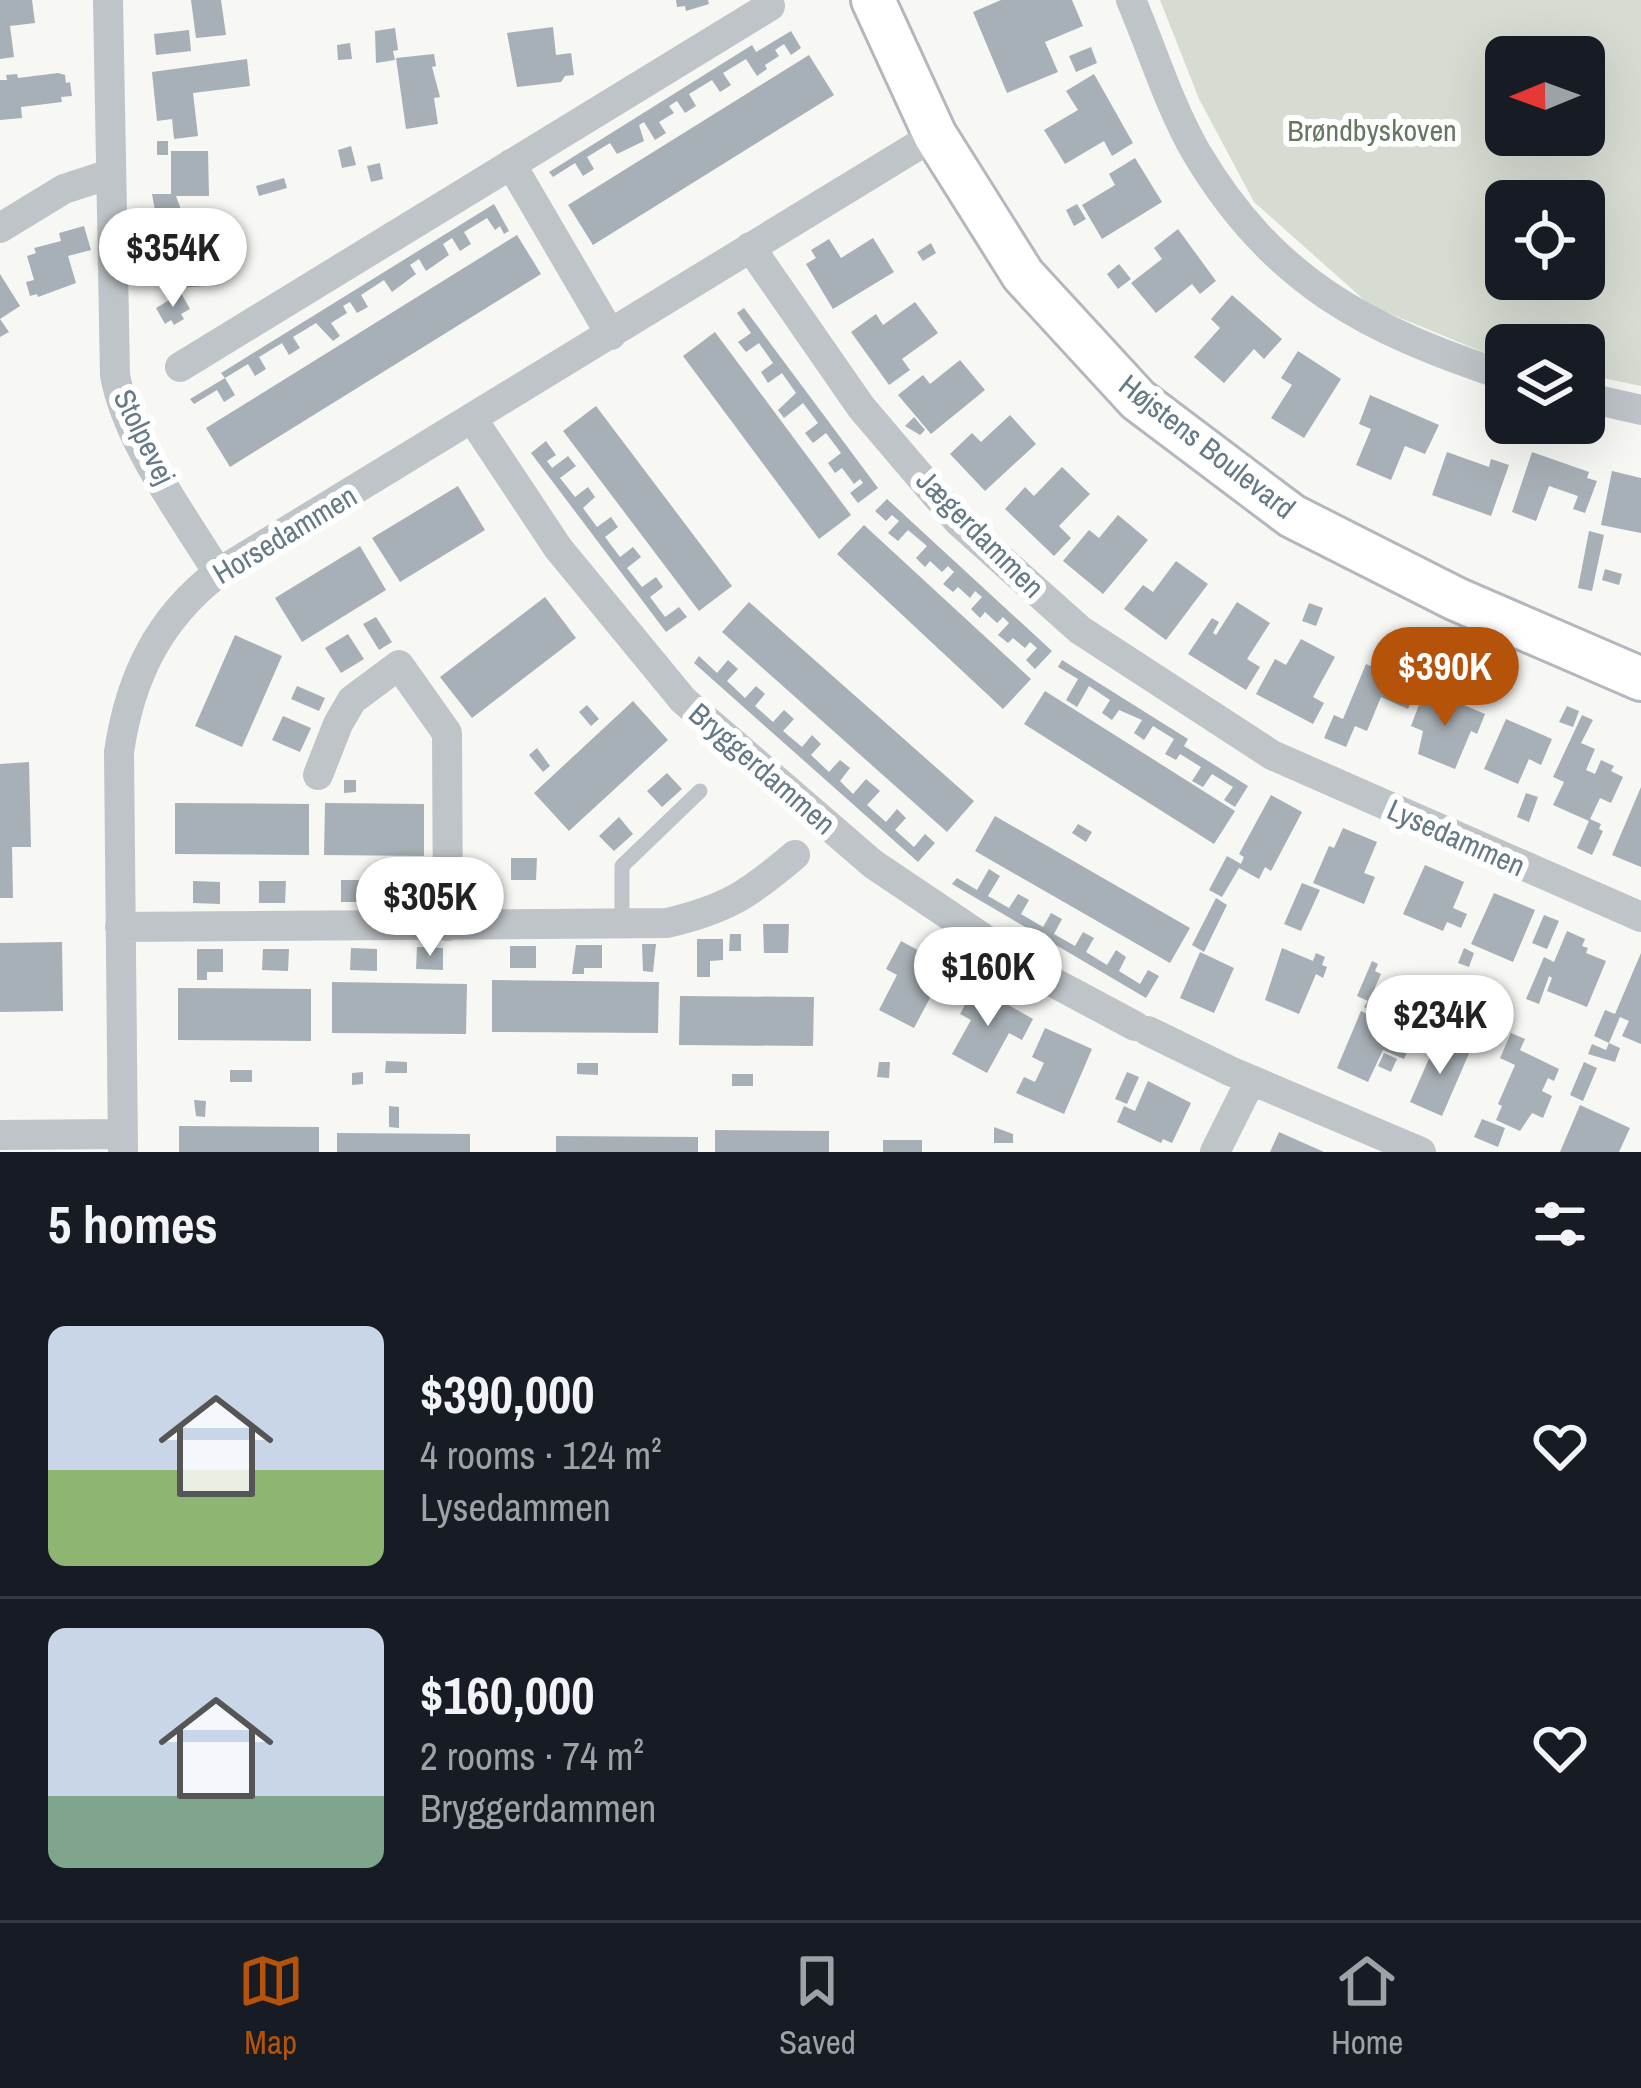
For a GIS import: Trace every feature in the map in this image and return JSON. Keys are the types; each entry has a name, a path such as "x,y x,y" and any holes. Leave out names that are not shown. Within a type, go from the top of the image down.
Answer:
{"street":[{"name":"Stolpevej","path":"108,0 119,395 134,432 218,573"},
{"name":"Højstens Boulevard","path":"874,0 935,135 1023,275 1138,400 1292,516 1456,599 1641,679"},
{"path":"1131,0 1194,148 1232,206 1278,258 1337,303 1388,333 1485,368"},
{"path":"180,367 770,6"},
{"name":"Horsedammen","path":"0,1135 123,1143 118,752 126,706 143,661 168,621 218,573 935,135"},
{"path":"511,164 610,335"},
{"path":"0,228 64,189 110,174"},
{"name":"Jægerdammen","path":"750,248 861,407 958,520 1080,630 1272,755"},
{"path":"1605,402 1641,410"},
{"name":"Bryggerdammen","path":"473,420 558,548 683,700 873,864 1032,971 1251,1080 1421,1152"},
{"path":"317,775 352,700 399,665 447,733 448,926"},
{"name":"Lysedammen","path":"1272,755 1641,917"},
{"path":"120,927 667,923 708,913 747,896 795,856"},
{"path":"1215,1152 1251,1080"}],"lane":[{"path":"622,923 622,866 700,791"}],"green space":[{"name":"Brøndbyskoven","path":"1160,0 1641,0 1641,386 1605,378 1605,324 1485,324 1485,352 1371,306 1254,202 1199,99"}],"building":[{"path":"0,0 32,0 35,23 10,26 14,57 0,59"},
{"path":"191,0 221,0 226,35 196,38"},
{"path":"676,0 708,0 709,4 686,11 685,6 677,7"},
{"path":"1001,0 1072,0 1083,26 1045,42 1058,72 1007,93 973,12"},
{"path":"553,27 556,55 571,53 574,75 561,82 517,87 507,33"},
{"path":"395,28 395,60 376,63 375,31"},
{"path":"189,30 191,51 156,55 154,34"},
{"path":"791,31 801,48 791,55 784,44 775,50 779,56 757,76 746,59 723,73 731,85 720,92 712,80 689,94 696,106 685,113 677,101 669,106 674,113 659,122 666,133 655,140 644,122 639,125 644,141 617,154 610,143 587,157 594,169 583,176 575,163 553,177 549,172 752,45 756,52"},
{"path":"350,43 352,59 338,60 337,45"},
{"path":"1091,47 1097,63 1076,72 1069,56"},
{"path":"434,54 438,124 406,129 396,58"},
{"path":"809,55 834,95 593,245 568,205"},
{"path":"247,59 250,86 193,93 198,136 174,139 172,119 157,121 152,72"},
{"path":"58,73 70,82 72,96 61,97 62,102 21,107 22,118 0,120 0,80 7,80 6,75"},
{"path":"1094,74 1133,143 1112,156 1104,141 1065,164 1044,130 1078,110 1066,91"},
{"path":"157,141 168,141 168,155 157,155"},
{"path":"351,146 356,165 342,168 338,150"},
{"path":"171,151 208,151 209,196 176,196 184,218 158,227 152,194 171,194"},
{"path":"1135,158 1162,202 1102,239 1082,205 1115,185 1109,174"},
{"path":"380,163 383,179 371,182 367,166"},
{"path":"284,178 287,188 259,196 256,186"},
{"path":"494,204 509,231 504,234 500,226 495,230 487,218 464,232 471,244 460,251 452,238 443,244 449,255 426,271 419,259 410,265 416,274 392,292 384,280 361,295 368,307 357,313 350,302 343,306 347,313 331,323 340,336 333,341 316,323 293,337 300,348 289,355 282,343 259,357 266,369 255,376 248,364 225,378 221,373"},
{"path":"1077,204 1086,219 1074,226 1066,210"},
{"path":"210,214 210,231 198,231 198,219"},
{"path":"84,226 91,250 68,256 76,283 30,296 26,282 34,280 27,256 36,253 34,248 61,241 59,233"},
{"path":"1178,229 1216,281 1200,294 1192,284 1156,313 1131,283 1162,259 1154,248"},
{"path":"517,235 541,274 230,467 206,428"},
{"path":"873,238 894,272 833,309 806,264 816,258 811,250 829,239 841,258"},
{"path":"163,241 208,242 209,261 220,261 219,285 164,289"},
{"path":"931,243 936,253 923,261 917,252"},
{"path":"1119,264 1131,279 1118,289 1107,274"},
{"path":"0,274 20,306 0,319"},
{"path":"181,293 190,309 174,325 171,320 165,324 156,308"},
{"path":"1232,295 1282,339 1264,359 1254,349 1224,383 1194,357 1220,328 1211,319"},
{"path":"915,302 938,333 902,359 910,370 889,385 851,332 876,314 883,325"},
{"path":"744,308 878,488 858,503 850,493 863,483 860,479 854,484 842,468 835,473 828,463 841,453 826,433 813,443 805,433 818,423 803,403 784,418 778,410 796,393 782,373 768,383 761,372 773,363 759,343 746,352 738,342 751,333 737,313"},
{"path":"715,332 851,515 819,539 683,356"},
{"path":"1298,351 1341,379 1304,438 1271,418 1292,385 1281,378"},
{"path":"960,360 985,390 931,434 898,395 923,375 930,384"},
{"path":"225,378 235,395 224,402 217,390 194,404 190,399"},
{"path":"1370,395 1439,425 1425,454 1405,446 1391,480 1356,465 1371,429 1359,424"},
{"path":"596,406 732,586 699,611 563,431"},
{"path":"1010,415 1036,444 985,491 950,454 972,433 981,442"},
{"path":"914,417 925,430 920,435 905,426"},
{"path":"546,441 556,455 547,461 552,468 568,456 576,466 560,478 575,497 588,487 595,497 583,508 597,527 611,517 618,527 605,537 620,557 633,547 641,557 627,568 642,587 656,577 663,587 650,597 665,617 679,607 687,617 666,632 531,453"},
{"path":"1447,452 1489,467 1491,459 1509,465 1491,516 1432,495"},
{"path":"1532,452 1589,472 1587,478 1597,481 1585,513 1573,509 1578,496 1549,486 1536,521 1512,512"},
{"path":"1062,467 1090,494 1059,526 1071,538 1054,556 1005,509 1025,487 1034,496"},
{"path":"1612,471 1641,478 1641,533 1601,525"},
{"path":"458,486 485,530 400,582 372,538"},
{"path":"887,499 1052,651 1035,669 1026,660 1037,648 1030,642 1025,648 1013,638 1008,643 998,635 1009,623 1003,617 997,623 985,612 980,618 971,609 982,597 975,591 970,598 958,587 953,592 943,584 954,572 948,566 942,572 930,561 925,567 916,558 927,546 908,530 898,541 888,533 899,521 892,515 886,521 875,511"},
{"path":"1118,515 1148,540 1103,594 1063,561 1089,530 1099,538"},
{"path":"864,525 1031,679 1003,709 837,554"},
{"path":"1589,531 1604,535 1592,591 1578,588"},
{"path":"360,546 386,590 302,642 275,598"},
{"path":"1176,561 1208,584 1166,640 1124,609 1143,585 1153,592"},
{"path":"1605,569 1622,574 1619,585 1602,580"},
{"path":"545,597 576,638 472,718 440,677"},
{"path":"749,602 974,801 947,832 722,632"},
{"path":"1237,602 1270,623 1247,659 1260,667 1246,690 1188,654 1212,618 1219,622 1216,635"},
{"path":"1309,603 1323,608 1316,626 1302,621"},
{"path":"376,617 392,642 379,650 363,624"},
{"path":"348,634 364,659 341,673 325,648"},
{"path":"235,635 282,656 242,747 195,726"},
{"path":"1301,639 1335,657 1313,697 1324,703 1313,724 1256,694 1275,659 1286,665"},
{"path":"699,656 717,673 728,660 738,669 727,681 745,698 756,686 765,694 755,706 773,722 784,710 794,719 783,731 802,747 812,735 821,744 811,755 829,772 840,760 850,768 840,781 853,794 866,779 880,791 867,805 886,822 897,809 906,818 895,830 914,847 925,834 935,843 918,862 694,663"},
{"path":"1062,660 1188,739 1184,746 1248,786 1235,807 1224,800 1233,787 1212,774 1203,787 1192,781 1201,767 1180,754 1176,760 1165,754 1174,739 1153,726 1144,740 1134,733 1142,720 1119,710 1112,720 1102,713 1110,700 1089,686 1077,707 1066,700 1078,679 1058,667"},
{"path":"1419,660 1434,665 1427,683 1412,677"},
{"path":"1366,664 1418,686 1408,709 1381,697 1367,731 1355,726 1346,747 1324,738 1334,715 1343,719"},
{"path":"297,686 325,698 319,711 291,699"},
{"path":"1045,691 1235,811 1214,844 1024,724"},
{"path":"1423,694 1440,702 1443,696 1485,714 1477,734 1471,731 1455,769 1418,754 1423,731 1411,726"},
{"path":"633,701 668,740 569,831 534,793"},
{"path":"587,705 599,719 591,726 579,712"},
{"path":"1567,706 1579,711 1573,727 1559,722"},
{"path":"1582,715 1593,720 1581,743 1595,749 1586,770 1595,774 1601,760 1623,777 1611,803 1600,798 1590,819 1601,824 1603,831 1592,855 1577,848 1589,821 1553,805 1564,782 1553,777"},
{"path":"283,716 311,728 300,752 272,740"},
{"path":"1506,719 1552,739 1541,765 1529,759 1518,784 1484,769"},
{"path":"537,748 550,766 543,772 529,755"},
{"path":"29,762 31,847 12,847 13,898 0,898 0,764"},
{"path":"667,773 682,789 662,807 647,791"},
{"path":"344,780 356,780 356,792 344,793"},
{"path":"1641,787 1641,867 1612,855"},
{"path":"1526,793 1538,797 1529,822 1517,817"},
{"path":"1271,795 1302,812 1271,871 1265,867 1259,879 1239,868 1222,897 1209,890 1227,856 1241,864 1244,857 1239,854"},
{"path":"175,803 309,804 309,855 175,854"},
{"path":"325,803 424,804 424,856 324,855"},
{"path":"995,816 1190,928 1170,963 975,851"},
{"path":"619,817 633,834 614,851 599,836"},
{"path":"1078,824 1092,832 1086,842 1072,833"},
{"path":"1343,828 1377,842 1364,873 1375,877 1364,904 1313,883 1329,846 1334,848"},
{"path":"511,858 537,858 536,880 511,880"},
{"path":"1425,865 1464,882 1453,908 1467,914 1461,928 1447,922 1443,931 1403,914"},
{"path":"989,869 1000,876 988,896 1009,908 1018,894 1029,900 1021,914 1043,927 1051,913 1062,919 1054,934 1075,946 1083,932 1094,938 1086,952 1107,965 1116,950 1126,957 1119,971 1140,984 1148,970 1159,976 1146,998 952,884 957,878 977,890"},
{"path":"341,880 368,880 368,902 341,902"},
{"path":"388,880 402,880 402,902 388,902"},
{"path":"193,881 220,882 220,904 193,903"},
{"path":"259,881 286,881 285,903 259,903"},
{"path":"1302,883 1320,890 1301,931 1284,924"},
{"path":"1494,893 1535,910 1513,962 1471,944"},
{"path":"1216,898 1227,905 1204,952 1192,945"},
{"path":"1544,915 1559,921 1547,949 1532,943"},
{"path":"763,924 789,924 788,953 764,953"},
{"path":"1567,931 1585,939 1586,953 1606,961 1587,1007 1547,991 1549,976 1539,1004 1526,999 1544,957 1554,962"},
{"path":"730,934 741,934 741,951 729,951"},
{"path":"697,939 723,939 723,960 710,961 710,977 697,977"},
{"path":"901,941 947,966 914,1028 879,1010 897,975 886,969"},
{"path":"62,942 63,1011 0,1012 0,943"},
{"path":"642,944 656,944 653,972 643,971"},
{"path":"576,945 602,945 602,968 572,974"},
{"path":"510,946 536,946 536,968 510,968"},
{"path":"417,947 443,948 443,970 416,969"},
{"path":"351,948 377,949 377,971 350,970"},
{"path":"1282,948 1313,961 1316,953 1325,957 1323,978 1316,974 1299,1014 1265,1000"},
{"path":"1464,948 1474,953 1469,967 1458,963"},
{"path":"197,949 223,949 223,972 207,972 207,980 197,980"},
{"path":"263,949 289,949 288,971 262,970"},
{"path":"1200,952 1234,968 1214,1013 1180,998"},
{"path":"1641,953 1641,1044 1622,1036 1629,1021 1620,1017 1609,1043 1594,1036 1605,1010 1615,1014"},
{"path":"1372,961 1381,974 1372,994 1398,1005 1392,1020 1364,1007 1368,1001 1357,996"},
{"path":"492,980 659,982 658,1033 492,1032"},
{"path":"332,982 467,984 466,1034 332,1033"},
{"path":"975,986 1033,1019 1022,1040 1009,1033 987,1073 952,1054 971,1020 960,1014"},
{"path":"178,988 311,989 311,1041 178,1040"},
{"path":"680,996 814,997 813,1046 679,1045"},
{"path":"1442,996 1455,1002 1441,1034 1427,1029"},
{"path":"1361,1011 1414,1037 1404,1059 1383,1050 1368,1082 1337,1068"},
{"path":"1045,1028 1092,1049 1064,1114 1016,1093 1024,1077 1035,1082 1044,1063 1032,1057"},
{"path":"1511,1033 1525,1039 1520,1050 1559,1069 1542,1091 1552,1096 1543,1118 1532,1113 1520,1131 1496,1120 1515,1065 1500,1058"},
{"path":"1438,1038 1470,1051 1442,1116 1410,1102"},
{"path":"1609,1043 1620,1048 1615,1062 1588,1054 1592,1044 1606,1050"},
{"path":"1384,1053 1397,1059 1391,1072 1378,1066"},
{"path":"386,1061 407,1062 407,1073 385,1073"},
{"path":"879,1062 890,1062 889,1078 877,1077"},
{"path":"1584,1062 1597,1068 1583,1101 1570,1095"},
{"path":"577,1063 598,1063 598,1075 577,1074"},
{"path":"230,1070 252,1070 252,1082 230,1082"},
{"path":"363,1072 363,1084 352,1085 352,1073"},
{"path":"1127,1072 1139,1077 1127,1104 1115,1099"},
{"path":"732,1074 753,1074 753,1086 732,1086"},
{"path":"1148,1081 1191,1103 1172,1143 1163,1139 1161,1143 1117,1122 1124,1106 1135,1111"},
{"path":"194,1100 206,1101 205,1117 196,1116"},
{"path":"1580,1105 1630,1128 1619,1152 1560,1152"},
{"path":"389,1106 399,1107 399,1128 389,1127"},
{"path":"1482,1119 1505,1128 1498,1147 1474,1137"},
{"path":"179,1126 319,1127 319,1152 179,1152"},
{"path":"994,1127 1013,1134 1013,1143 994,1143"},
{"path":"715,1130 829,1131 829,1152 715,1152"},
{"path":"1279,1132 1324,1152 1270,1152"},
{"path":"337,1133 470,1134 470,1152 337,1152"},
{"path":"556,1136 698,1137 698,1152 556,1152"},
{"path":"883,1140 922,1140 922,1152 883,1152"}]}
